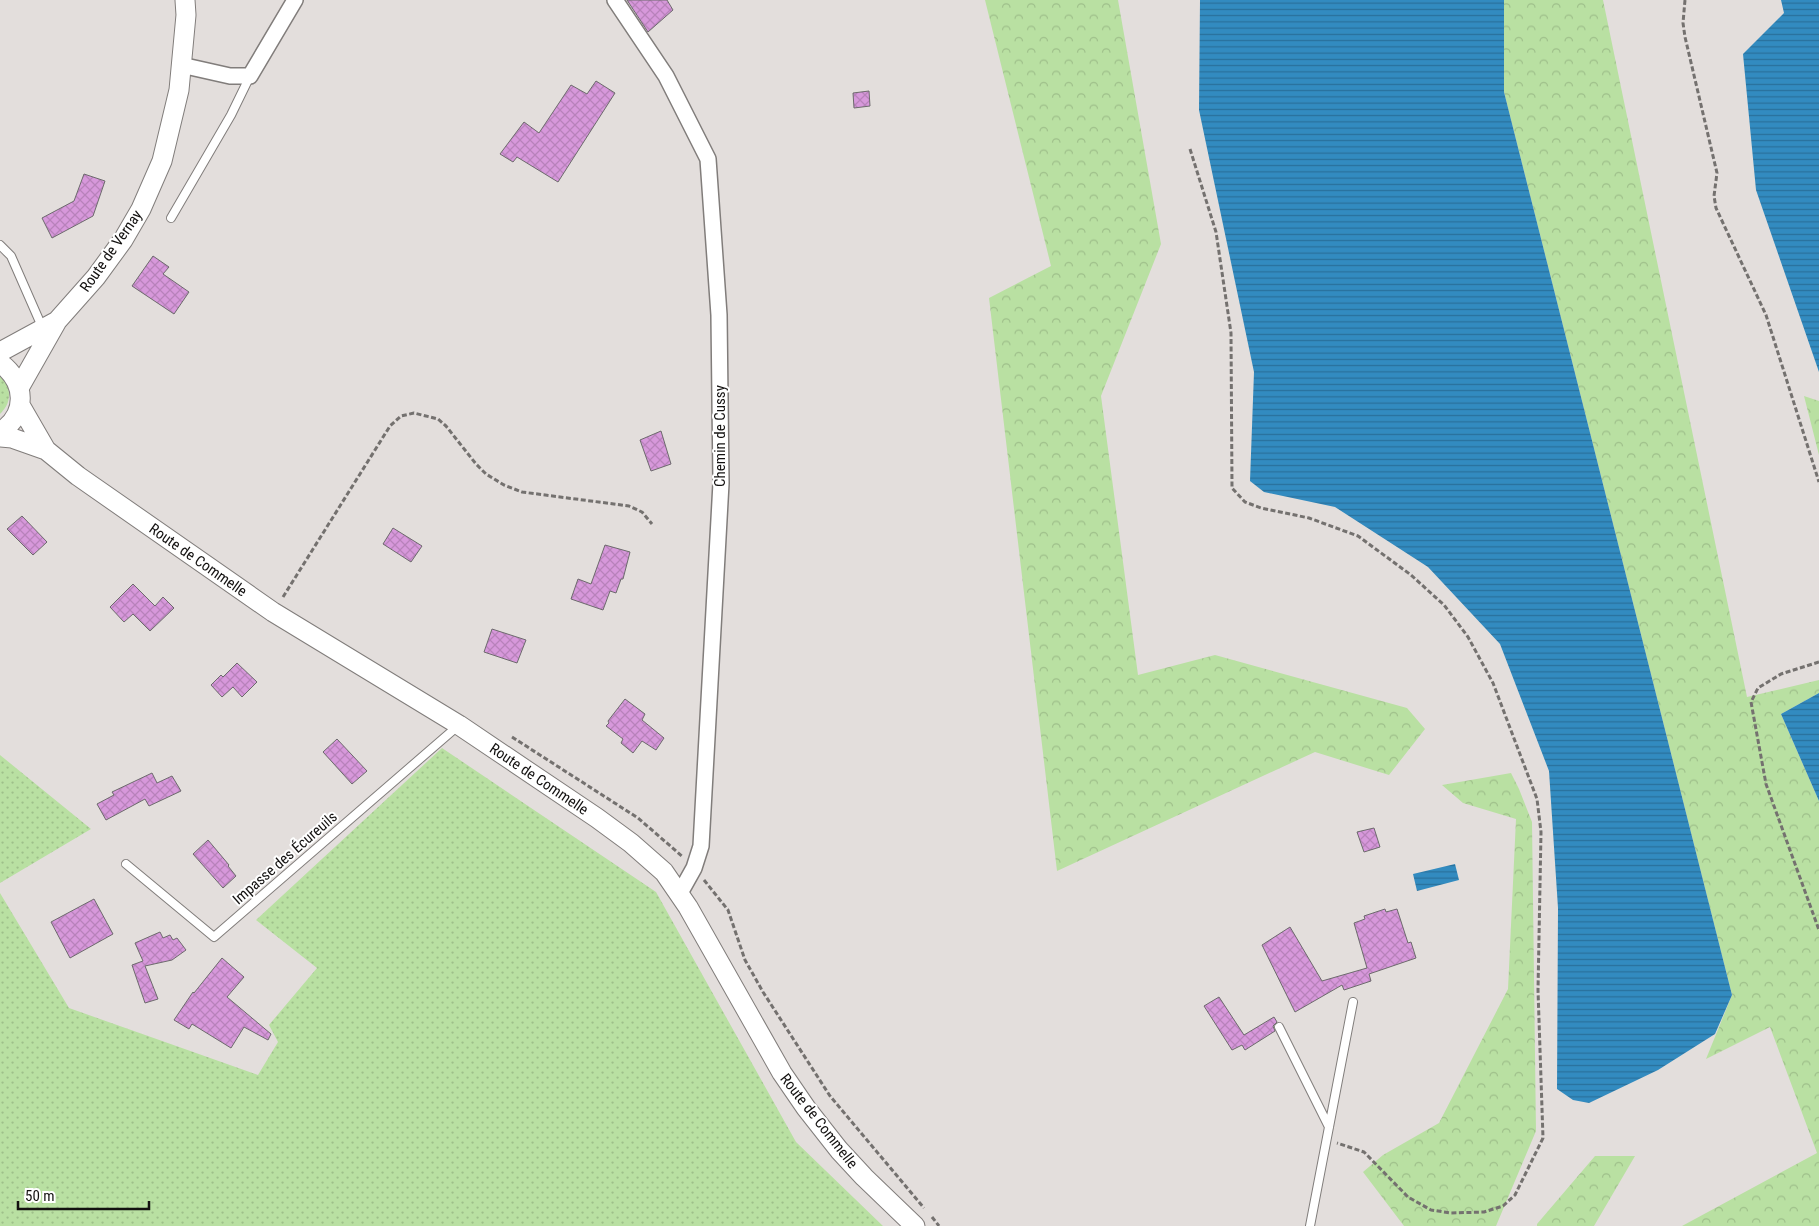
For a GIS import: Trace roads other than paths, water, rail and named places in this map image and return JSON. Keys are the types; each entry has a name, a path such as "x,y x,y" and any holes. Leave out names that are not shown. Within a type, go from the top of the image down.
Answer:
{"street":[{"name":"Route de Vernay","path":"0,432 10,424 16,415 20,397 49,329 96,277 123,240 141,209 162,161 179,90 186,15 185,0"},
{"path":"182,65 230,76 250,76 295,0"},
{"name":"Chemin de Cussy","path":"615,0 666,76 708,159 719,315 721,482 701,846 694,868 680,893"},
{"name":"Route de Vernay","path":"0,352 49,329"},
{"name":"Route de Commelle","path":"0,363 15,378 20,397 46,450"},
{"name":"Route de Commelle","path":"0,437 12,438 46,450 78,476 273,612 459,725 597,818 664,872 680,893 782,1073 806,1108 864,1177 915,1226"}],"lane":[{"path":"171,218 231,115 250,76"},
{"path":"0,245 11,256 49,329"},
{"name":"Impasse des Écureuils","path":"126,864 214,937 459,725"},
{"path":"1310,1226 1353,1002"},
{"path":"1279,1027 1329,1127"}],"water":[{"path":"1200,0 1504,0 1504,92 1732,995 1715,1034 1658,1070 1589,1103 1573,1100 1557,1089 1558,908 1549,771 1500,644 1428,567 1335,507 1264,492 1250,481 1254,372 1199,110"},
{"path":"1781,0 1819,0 1819,372 1756,190 1743,54 1784,13"},
{"path":"1819,693 1819,801 1781,714"},
{"path":"1455,864 1459,880 1417,891 1413,874"}]}
